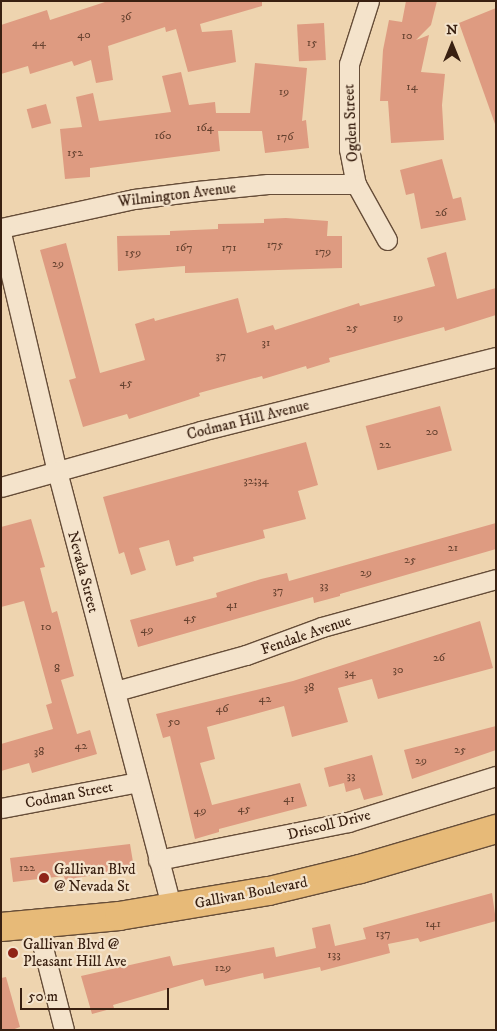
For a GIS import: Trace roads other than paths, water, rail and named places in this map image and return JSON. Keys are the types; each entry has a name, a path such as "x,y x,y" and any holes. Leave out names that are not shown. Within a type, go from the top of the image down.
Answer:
{"highway":[{"name":"Gallivan Boulevard","path":"1,927 172,908 342,874 496,829"}],"street":[{"name":"Ogden Street","path":"369,1 349,64 349,150 356,184 387,240"},
{"name":"Wilmington Avenue","path":"1,228 134,199 197,191 268,184 356,184"},
{"name":"Nevada Street","path":"1,233 57,471 172,908"},
{"name":"Codman Hill Avenue","path":"1,487 496,356"},
{"name":"Fendale Avenue","path":"116,691 246,655 322,627 496,579"},
{"name":"Driscoll Drive","path":"158,860 348,822 496,776"},
{"name":"Codman Street","path":"1,808 138,782"},
{"path":"37,924 64,1030"}],"place":[{"name":"Gallivan Blvd @ Nevada St","path":"44,878"},
{"name":"Gallivan Blvd @ Pleasant Hill Ave","path":"13,953"}]}
